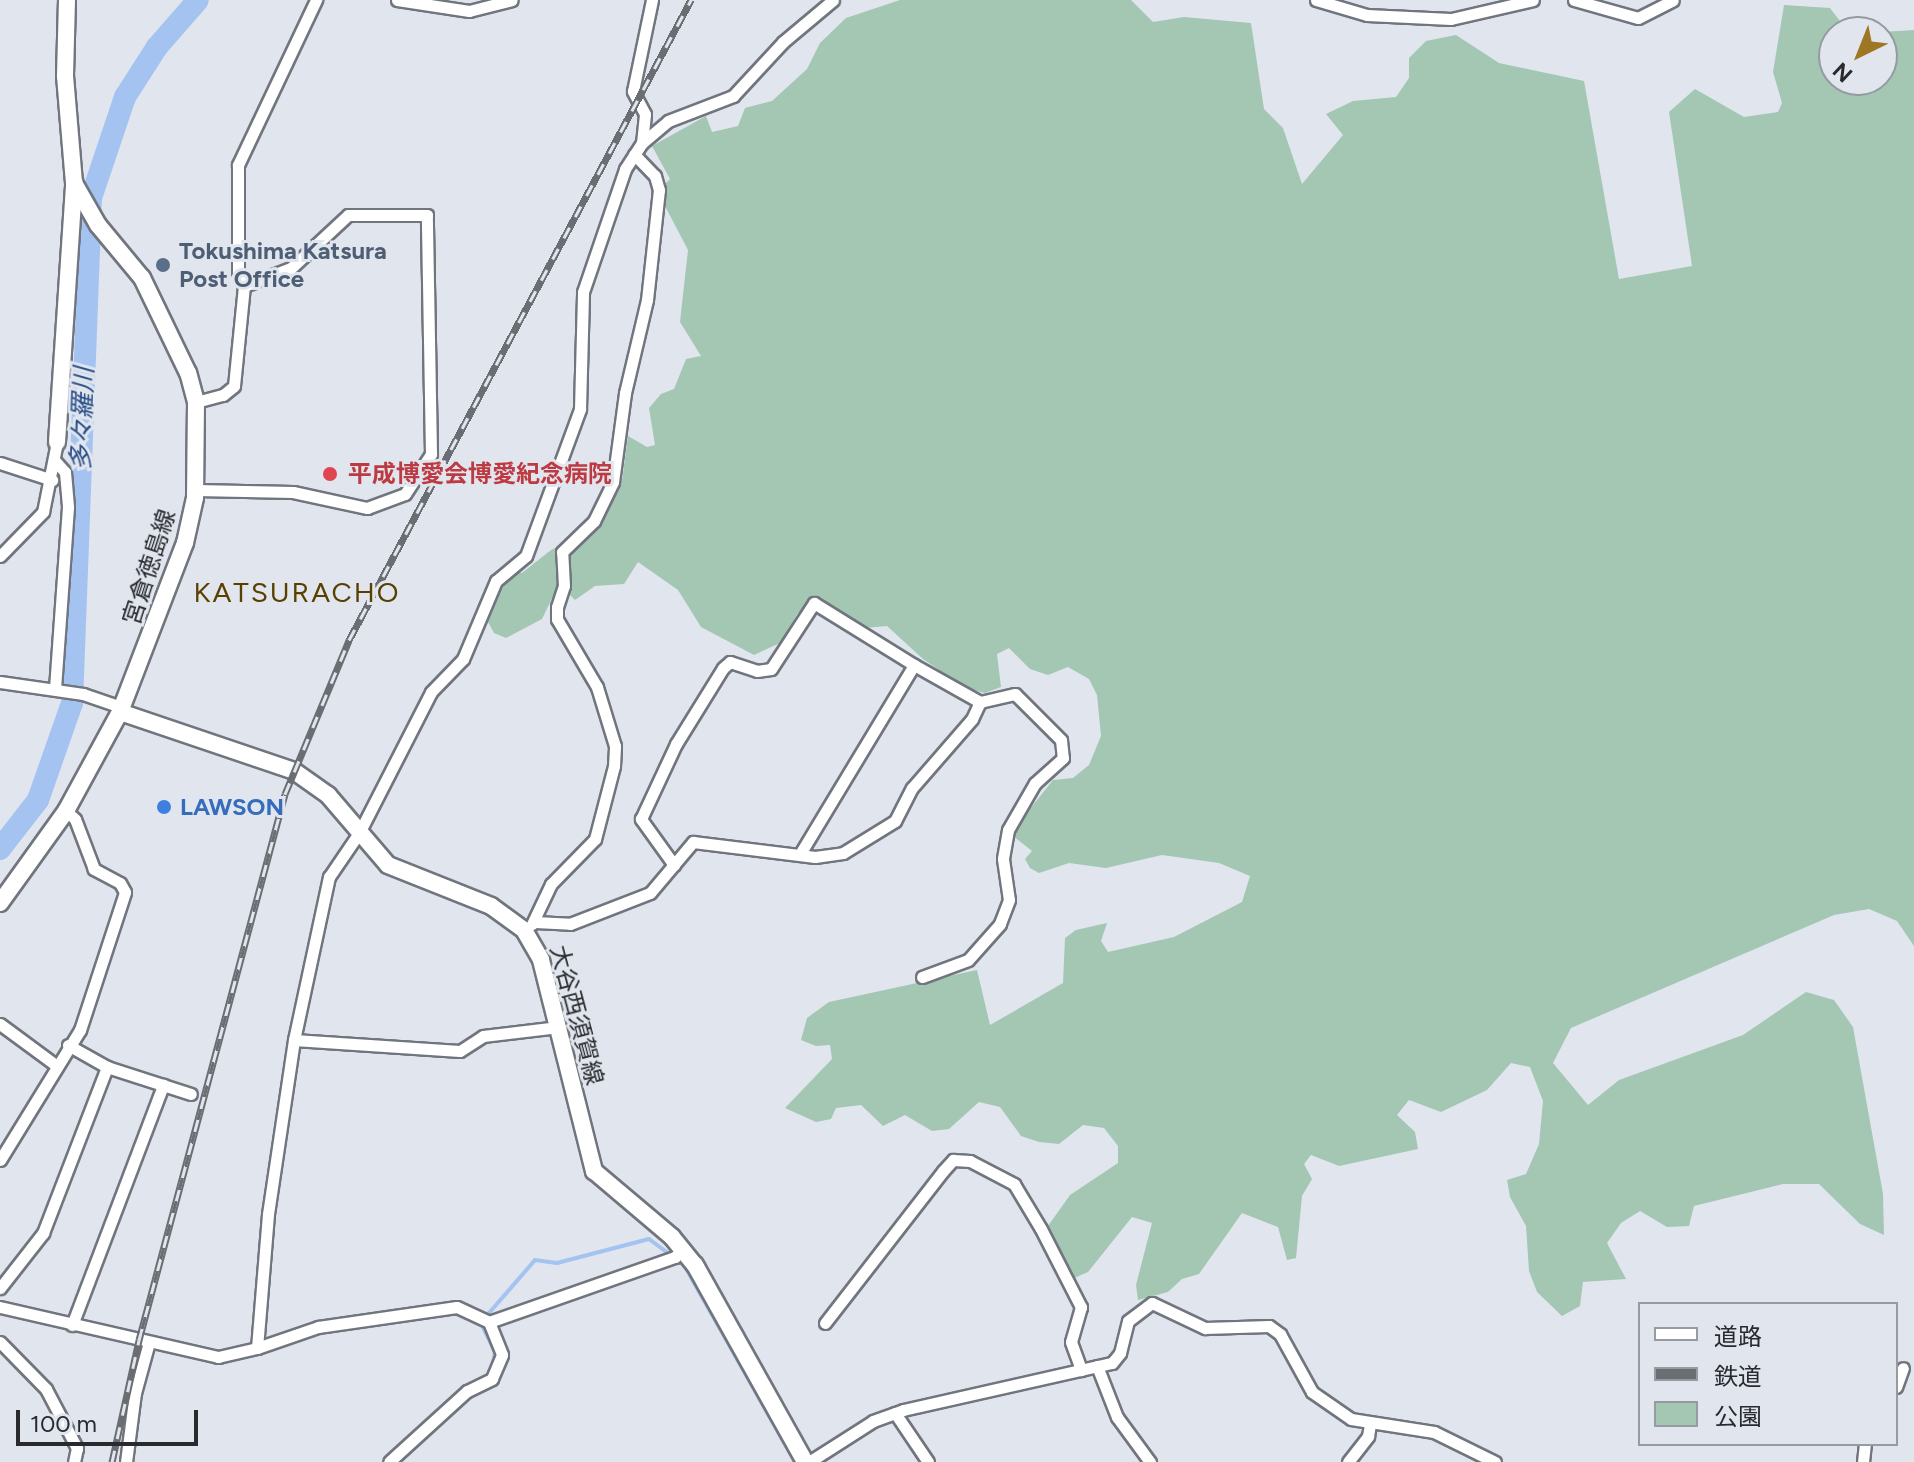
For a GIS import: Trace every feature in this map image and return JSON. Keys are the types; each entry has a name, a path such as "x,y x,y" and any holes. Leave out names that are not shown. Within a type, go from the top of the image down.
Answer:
{"main road":[{"name":"宮倉徳島線","path":"0,903 66,811 120,712 185,543 196,490 196,402 188,373 142,278 98,225 76,188 65,76 67,0"},
{"path":"57,442 76,188"},
{"name":"大谷西須賀線","path":"120,712 294,771 328,795 388,865 491,906 530,926 594,1171 683,1249 807,1462"}],"street":[{"path":"196,402 223,395 234,386 244,286 238,271 238,165 316,0"},
{"path":"397,0 469,11 512,0"},
{"path":"642,143 645,114 633,91 652,0"},
{"path":"257,1348 268,1214 294,1040 329,877 359,833 431,692 463,659 496,581 526,556 580,409 583,292 634,154 668,121 733,96 783,42 833,0"},
{"path":"1316,0 1367,15 1451,19 1533,0"},
{"path":"1574,0 1638,18 1673,0"},
{"path":"645,114 668,121"},
{"path":"634,154 655,176 659,190 647,300 625,393 613,482 594,521 562,552 564,586 557,607 557,619 597,687 615,746 614,766 595,839 551,884 530,926 570,924 639,898 669,876 693,842 837,855 895,821 912,788 972,719 980,702"},
{"path":"196,490 293,492 367,508 405,494 431,454 427,215 348,215 291,268 244,286"},
{"path":"0,556 43,512 52,480 57,442"},
{"path":"55,461 65,472 68,507 59,688"},
{"path":"0,463 52,480"},
{"path":"674,865 641,819 676,744 723,668 730,662 757,671 771,669 814,603 980,702 1021,696 1061,740 1065,751 1024,797 1008,830 1003,859 1009,900 1000,924 968,960 922,977"},
{"path":"800,854 914,665"},
{"path":"0,682 59,688 115,705 120,712"},
{"path":"0,1160 80,1030 125,892 120,883 94,869 75,819 66,811"},
{"path":"0,1024 57,1066"},
{"path":"294,1040 460,1051 483,1036 558,1027"},
{"path":"68,1045 107,1067 191,1094"},
{"path":"0,1288 43,1233 107,1067"},
{"path":"72,1325 163,1085"},
{"path":"825,1323 943,1171 953,1160 970,1161 1014,1184 1041,1229 1081,1307 1071,1342 1081,1370"},
{"path":"489,1322 675,1257 683,1249"},
{"path":"807,1462 895,1413 1112,1363 1120,1353 1128,1321 1152,1303 1188,1324 1205,1328 1269,1326 1280,1334 1312,1392 1351,1419 1370,1425 1434,1432 1495,1462"},
{"path":"0,1307 218,1357 257,1348 318,1327 457,1307 489,1322 502,1355 492,1379 467,1391 389,1462"},
{"path":"0,1342 46,1389 61,1427 77,1448 74,1462"},
{"path":"126,1462 135,1393 149,1342"},
{"path":"1097,1366 1117,1417 1150,1462"},
{"path":"1898,1382 1903,1368"},
{"path":"895,1413 928,1462"},
{"path":"1348,1462 1368,1436 1370,1425"}],"green space":[{"path":"900,0 1131,0 1153,22 1184,17 1251,23 1264,109 1283,128 1302,184 1343,135 1326,114 1353,101 1396,97 1409,78 1409,58 1426,41 1456,35 1499,63 1584,81 1619,279 1692,266 1669,112 1695,89 1744,117 1778,112 1782,103 1773,72 1784,5 1830,8 1836,16 1818,16 1818,96 1898,96 1898,31 1914,30 1914,946 1897,921 1869,909 1834,915 1571,1028 1553,1063 1588,1105 1619,1080 1743,1035 1806,992 1834,1000 1853,1027 1883,1194 1884,1235 1860,1224 1819,1184 1783,1184 1694,1206 1689,1226 1667,1227 1640,1211 1621,1223 1607,1243 1626,1279 1583,1282 1580,1306 1562,1316 1537,1292 1529,1271 1526,1226 1510,1197 1507,1180 1526,1174 1539,1144 1543,1101 1530,1067 1511,1063 1487,1090 1441,1112 1409,1100 1397,1115 1415,1132 1418,1149 1339,1166 1311,1155 1304,1164 1312,1179 1302,1196 1296,1258 1287,1260 1278,1227 1242,1213 1199,1274 1182,1279 1168,1292 1138,1300 1136,1285 1152,1223 1132,1217 1088,1272 1072,1279 1048,1226 1070,1195 1118,1163 1118,1146 1104,1128 1083,1125 1059,1144 1021,1136 1000,1107 979,1102 949,1129 932,1131 905,1115 883,1126 861,1105 836,1108 831,1119 816,1122 785,1108 832,1059 830,1045 816,1046 801,1040 807,1018 829,1002 977,970 990,1025 1063,983 1065,938 1076,930 1107,923 1101,941 1108,952 1174,937 1242,902 1250,876 1219,863 1162,855 1106,868 1069,863 1039,873 1030,868 1025,859 1032,851 1013,836 1018,824 1053,780 1073,778 1089,765 1101,736 1097,695 1089,679 1068,667 1048,675 1030,669 1009,648 997,654 1001,687 985,693 966,688 923,659 887,626 864,628 809,604 797,614 782,642 754,655 701,627 678,590 638,562 624,584 595,586 575,600 567,592 555,592 542,619 506,638 494,633 488,622 501,590 516,571 522,573 551,550 594,529 608,509 612,489 622,481 628,436 647,447 655,445 649,408 661,394 674,389 686,359 701,356 680,322 688,250 666,208 663,186 670,179 652,146 706,116 712,132 738,126 745,108 772,101 807,69 820,43 846,18"}],"waterway":[{"name":"多々羅川","path":"0,849 38,800 72,703 91,198 125,97 157,47 198,0"},
{"path":"493,1364 495,1352 483,1327 489,1313 535,1260 557,1263 649,1239 684,1265 795,1462"}],"railway":[{"path":"112,1462 139,1340 285,794 349,640 691,0"}],"place":[{"name":"Tokushima Katsura Post Office","path":"163,265"},
{"name":"平成博愛会博愛紀念病院","path":"330,474"},
{"name":"LAWSON","path":"164,807"}],"district":[{"name":"KATSURACHO","path":"297,592"}]}
